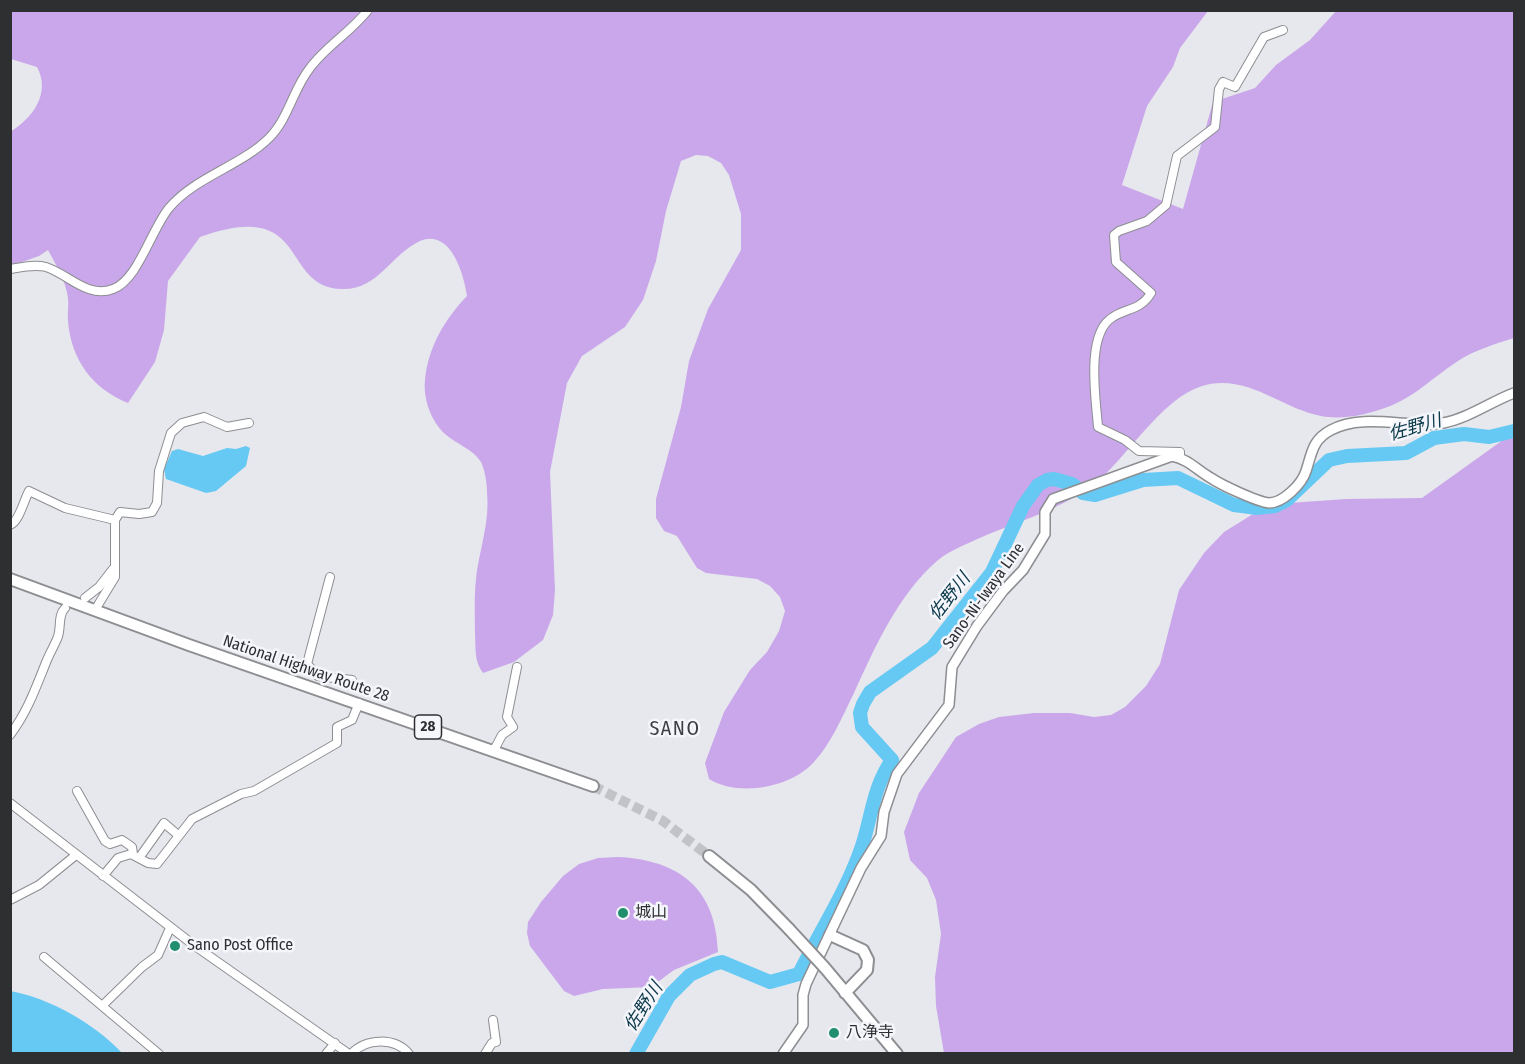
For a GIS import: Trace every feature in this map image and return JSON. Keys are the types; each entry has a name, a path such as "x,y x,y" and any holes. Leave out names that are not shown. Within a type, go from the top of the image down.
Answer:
{"highway":[{"name":"National Highway Route 28","path":"10,579 189,645 593,786"},
{"path":"709,856 751,890 789,929 897,1053"},
{"path":"830,935 863,950 868,960 867,970 844,993"}],"main road":[{"path":"1180,458 1211,479 1250,498 1270,503 1281,499 1298,483 1306,471 1312,447 1333,429 1361,422 1441,423 1465,417 1494,400 1515,393"},
{"name":"Sano-Ni-Iwaya Line","path":"783,1053 803,1025 803,995 861,868 881,836 884,812 897,774 949,705 952,667 977,626 1003,591 1018,577 1040,543 1045,534 1045,514 1048,504 1057,496 1164,458 1180,458"}],"street":[{"path":"10,269 27,266 49,268 73,283 104,292 121,285 133,272 151,235 170,207 268,139 287,113 309,69 345,37 368,10"},
{"path":"1180,458 1180,452 1139,451 1125,440 1098,427 1094,358 1097,341 1109,319 1145,303 1150,293 1116,262 1114,235 1147,220 1166,205 1177,156 1215,127 1219,89 1223,82 1235,87 1264,37 1283,30"},
{"path":"94,610 114,577 115,519 124,511 139,514 152,512 157,503 159,471 171,433 182,423 208,417 227,427 249,423"},
{"path":"10,525 18,518 21,505 29,491 65,508 115,519"},
{"path":"85,597 99,586 114,567"},
{"path":"330,577 307,664 318,676 352,680"},
{"path":"10,735 27,711 36,690 57,640 60,630 60,614 64,608"},
{"path":"494,750 501,735 513,727 507,717 517,667"},
{"path":"103,876 118,858 136,856 151,864 157,864 192,819 241,794 254,790 337,742 337,727 352,720 359,703"},
{"path":"77,790 105,841 110,844 122,840 132,847 136,856"},
{"path":"10,803 170,928 335,1044 350,1053 358,1047 387,1041 399,1044 409,1053"},
{"path":"136,856 164,823 178,835"},
{"path":"10,900 39,885 76,855"},
{"path":"102,1006 142,967 158,956 170,928"},
{"path":"44,957 159,1053"},
{"path":"485,1053 492,1043 496,1042 493,1020"},
{"path":"326,1053 335,1044"}],"shaded area":[{"path":"11,11 1208,11 1180,48 1173,67 1147,106 1122,185 1183,209 1213,102 1255,88 1276,65 1310,40 1336,11 1514,11 1514,338 1465,357 1418,391 1397,403 1353,416 1321,416 1240,385 1210,384 1194,389 1165,410 1112,467 1087,489 1058,506 982,537 937,561 911,590 889,622 836,730 813,763 803,772 778,784 734,788 709,779 705,763 724,712 750,670 767,652 779,631 785,611 780,597 770,586 757,579 706,573 697,568 677,536 664,531 656,518 656,499 681,407 689,361 708,309 741,250 741,214 729,175 721,163 708,156 696,155 681,161 666,211 656,261 643,300 625,327 582,356 567,383 550,472 555,590 553,615 543,640 514,662 483,673 476,655 475,586 488,504 485,473 478,457 440,429 427,402 425,387 430,356 439,334 467,296 459,266 448,247 440,241 431,239 420,241 401,254 375,278 354,288 341,289 322,284 308,274 289,247 277,235 260,228 235,228 200,237 168,281 164,330 155,362 128,403 115,397 94,381 79,360 70,335 65,285 48,250 39,256 11,266 10,132 26,120 32,112 41,95 42,86 37,67 11,59"},
{"path":"1514,432 1514,1053 944,1053 936,1006 935,977 941,934 936,900 927,878 910,860 904,832 919,793 956,737 979,724 999,717 1034,713 1070,713 1094,717 1111,715 1125,707 1146,686 1160,664 1179,590 1204,553 1224,532 1253,514 1275,504 1346,499 1422,498"},
{"path":"618,857 659,864 690,882 702,895 710,911 716,930 718,952 674,970 651,987 603,989 574,996 564,991 530,946 527,933 528,922 563,876 579,864 598,858"}],"water":[{"path":"246,446 250,448 246,466 216,491 206,493 166,479 164,469 172,451 178,449 203,456 227,448 236,449"},
{"path":"10,991 41,1000 71,1014 99,1032 122,1053 11,1053"}],"waterway":[{"name":"佐野川","path":"636,1054 669,996 690,975 722,962 770,982 799,974 856,863 877,791 892,760 862,727 860,713 863,704 870,692 932,648 992,572 1023,506 1038,485 1054,479 1072,484 1083,493 1095,495 1143,480 1178,478 1234,505 1257,508 1275,506 1287,500 1329,460 1347,456 1406,453 1434,438 1464,434 1489,437 1514,431"}],"tunnel":[{"path":"593,786 663,821 709,856"}],"place":[{"name":"城山","path":"623,913"},
{"name":"Sano Post Office","path":"175,946"},
{"name":"八浄寺","path":"834,1033"}],"district":[{"name":"SANO","path":"675,729"}]}
